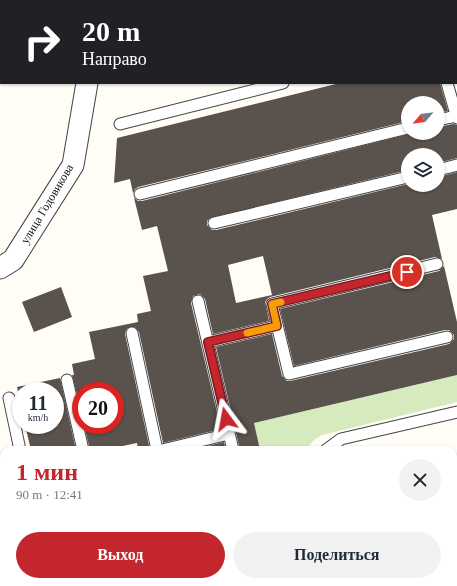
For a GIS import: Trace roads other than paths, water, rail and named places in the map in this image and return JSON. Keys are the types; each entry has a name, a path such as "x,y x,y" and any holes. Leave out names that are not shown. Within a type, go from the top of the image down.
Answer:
{"street":[{"name":"улица Годовикова","path":"0,268 12,260 73,165 87,84"}],"lane":[{"path":"120,124 279,84"},
{"path":"445,119 456,117 454,95 448,84"},
{"path":"140,194 401,130"},
{"path":"445,168 457,165"},
{"path":"214,223 401,179"},
{"path":"437,264 272,304 289,374 446,337"},
{"path":"198,301 232,446"},
{"path":"208,342 277,326"},
{"path":"132,333 156,446"},
{"path":"67,380 82,446"},
{"path":"9,398 19,446"},
{"path":"331,446 341,440 457,412"},
{"path":"179,446 229,434"}]}
